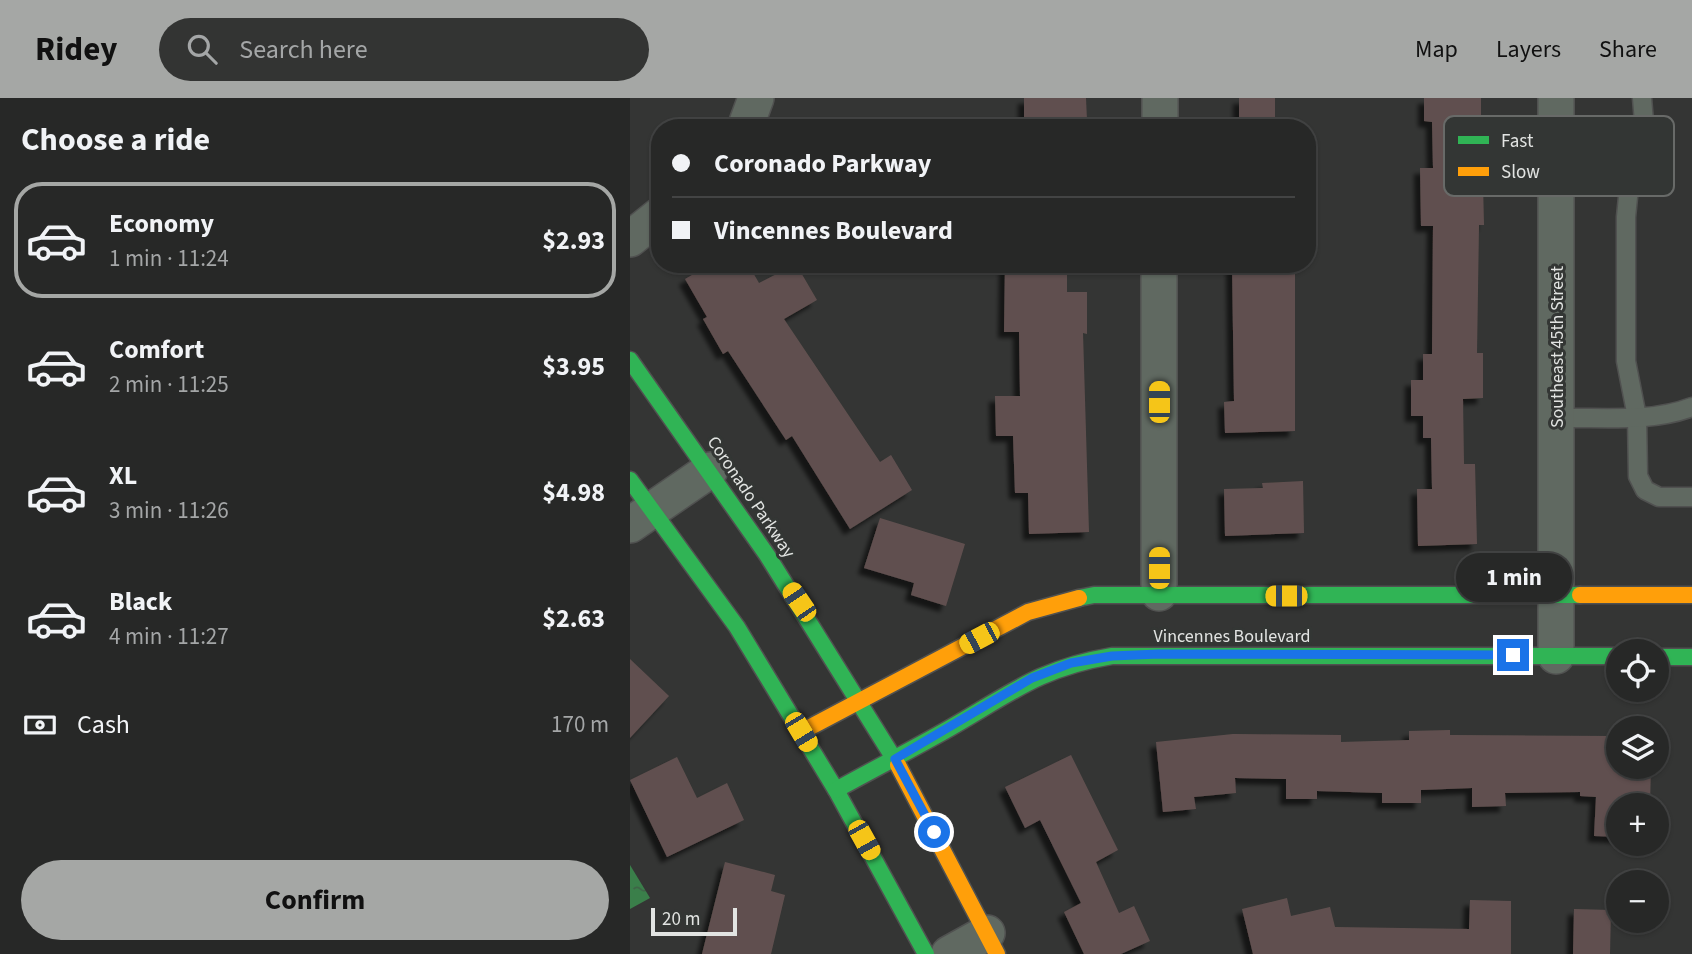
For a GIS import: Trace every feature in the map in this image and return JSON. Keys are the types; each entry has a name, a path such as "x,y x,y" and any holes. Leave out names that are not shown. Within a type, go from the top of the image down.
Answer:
{"street":[{"path":"748,119 756,98"},
{"path":"1160,98 1160,119"},
{"name":"Southeast 45th Street","path":"1556,98 1556,116"},
{"name":"Southeast 45th Street","path":"1556,196 1556,656"},
{"path":"630,239 651,222"},
{"path":"1159,273 1159,593"},
{"name":"Coronado Parkway","path":"630,360 710,470 862,703 895,759 992,944"},
{"path":"641,519 710,470"},
{"path":"630,480 641,519 737,627 836,790 926,954"},
{"path":"801,732 862,703 1027,612 1060,601 1094,595 1692,595"},
{"name":"Vincennes Boulevard","path":"836,790 895,759 1032,678 1071,663 1112,656 1606,656"},
{"path":"1669,657 1692,657"},
{"path":"950,954 992,944"}],"lane":[{"path":"1642,98 1644,116"},
{"path":"1628,196 1626,361 1637,417 1638,476 1645,491 1659,497 1692,497"},
{"path":"1557,418 1637,417 1677,413 1692,407"}],"water":[{"path":"630,865 650,898 630,909"}],"building":[{"path":"1024,98 1086,98 1087,119 1024,119"},
{"path":"1239,98 1275,98 1275,119 1239,119"},
{"path":"1424,98 1481,98 1481,116 1444,116 1444,196 1483,196 1484,225 1479,225 1477,353 1483,353 1483,398 1463,399 1464,464 1475,464 1477,544 1418,546 1417,489 1432,489 1431,438 1423,438 1423,416 1411,416 1411,380 1423,380 1423,354 1432,354 1433,226 1421,226 1420,168 1433,168 1432,122 1424,121"},
{"path":"695,273 753,273 759,283 778,273 801,273 817,300 784,319 880,462 891,455 912,490 850,529 792,436 786,440 728,351 723,354 703,319 707,317 685,279"},
{"path":"1005,273 1067,273 1067,292 1087,292 1087,334 1083,333 1089,532 1029,534 1028,493 1015,493 1013,436 996,436 995,396 1020,396 1019,332 1004,332"},
{"path":"1232,273 1295,273 1295,431 1225,433 1224,402 1234,401"},
{"path":"1303,481 1304,533 1225,536 1224,489 1263,488 1262,483"},
{"path":"880,518 965,544 946,606 911,595 914,583 864,568"},
{"path":"630,659 669,696 630,738"},
{"path":"1450,730 1450,735 1606,736 1606,779 1651,779 1650,793 1606,793 1606,836 1594,836 1596,797 1580,796 1580,792 1505,793 1506,806 1472,807 1472,788 1421,790 1421,803 1382,803 1382,793 1317,791 1317,799 1286,799 1286,779 1235,778 1236,793 1194,797 1196,809 1163,812 1156,742 1233,734 1341,735 1341,742 1409,740 1409,731"},
{"path":"1071,755 1118,850 1096,862 1119,913 1134,906 1150,941 1121,954 1084,954 1064,912 1081,903 1040,820 1025,828 1005,787"},
{"path":"677,757 697,798 727,783 744,820 667,857 630,780"},
{"path":"725,862 775,875 771,891 785,895 771,954 702,954"},
{"path":"1287,898 1291,916 1330,907 1335,927 1469,929 1470,900 1511,901 1511,954 1253,954 1242,909"},
{"path":"1574,909 1606,910 1606,933 1610,933 1610,954 1573,954"}],"traffic: fast":[{"path":"630,360 767,555 898,765"},
{"path":"630,480 737,627 836,790 926,954"},
{"path":"1079,598 1094,595 1580,595"},
{"path":"836,790 1027,683 1065,667 1112,656 1606,656"},
{"path":"1669,657 1692,657"}],"traffic: slow":[{"path":"1580,595 1692,595"},
{"path":"801,732 1028,612 1079,598"},
{"path":"898,765 997,954"}],"route":[{"path":"934,832 895,759 1032,678 1071,663 1112,656 1159,654 1513,655"}]}
